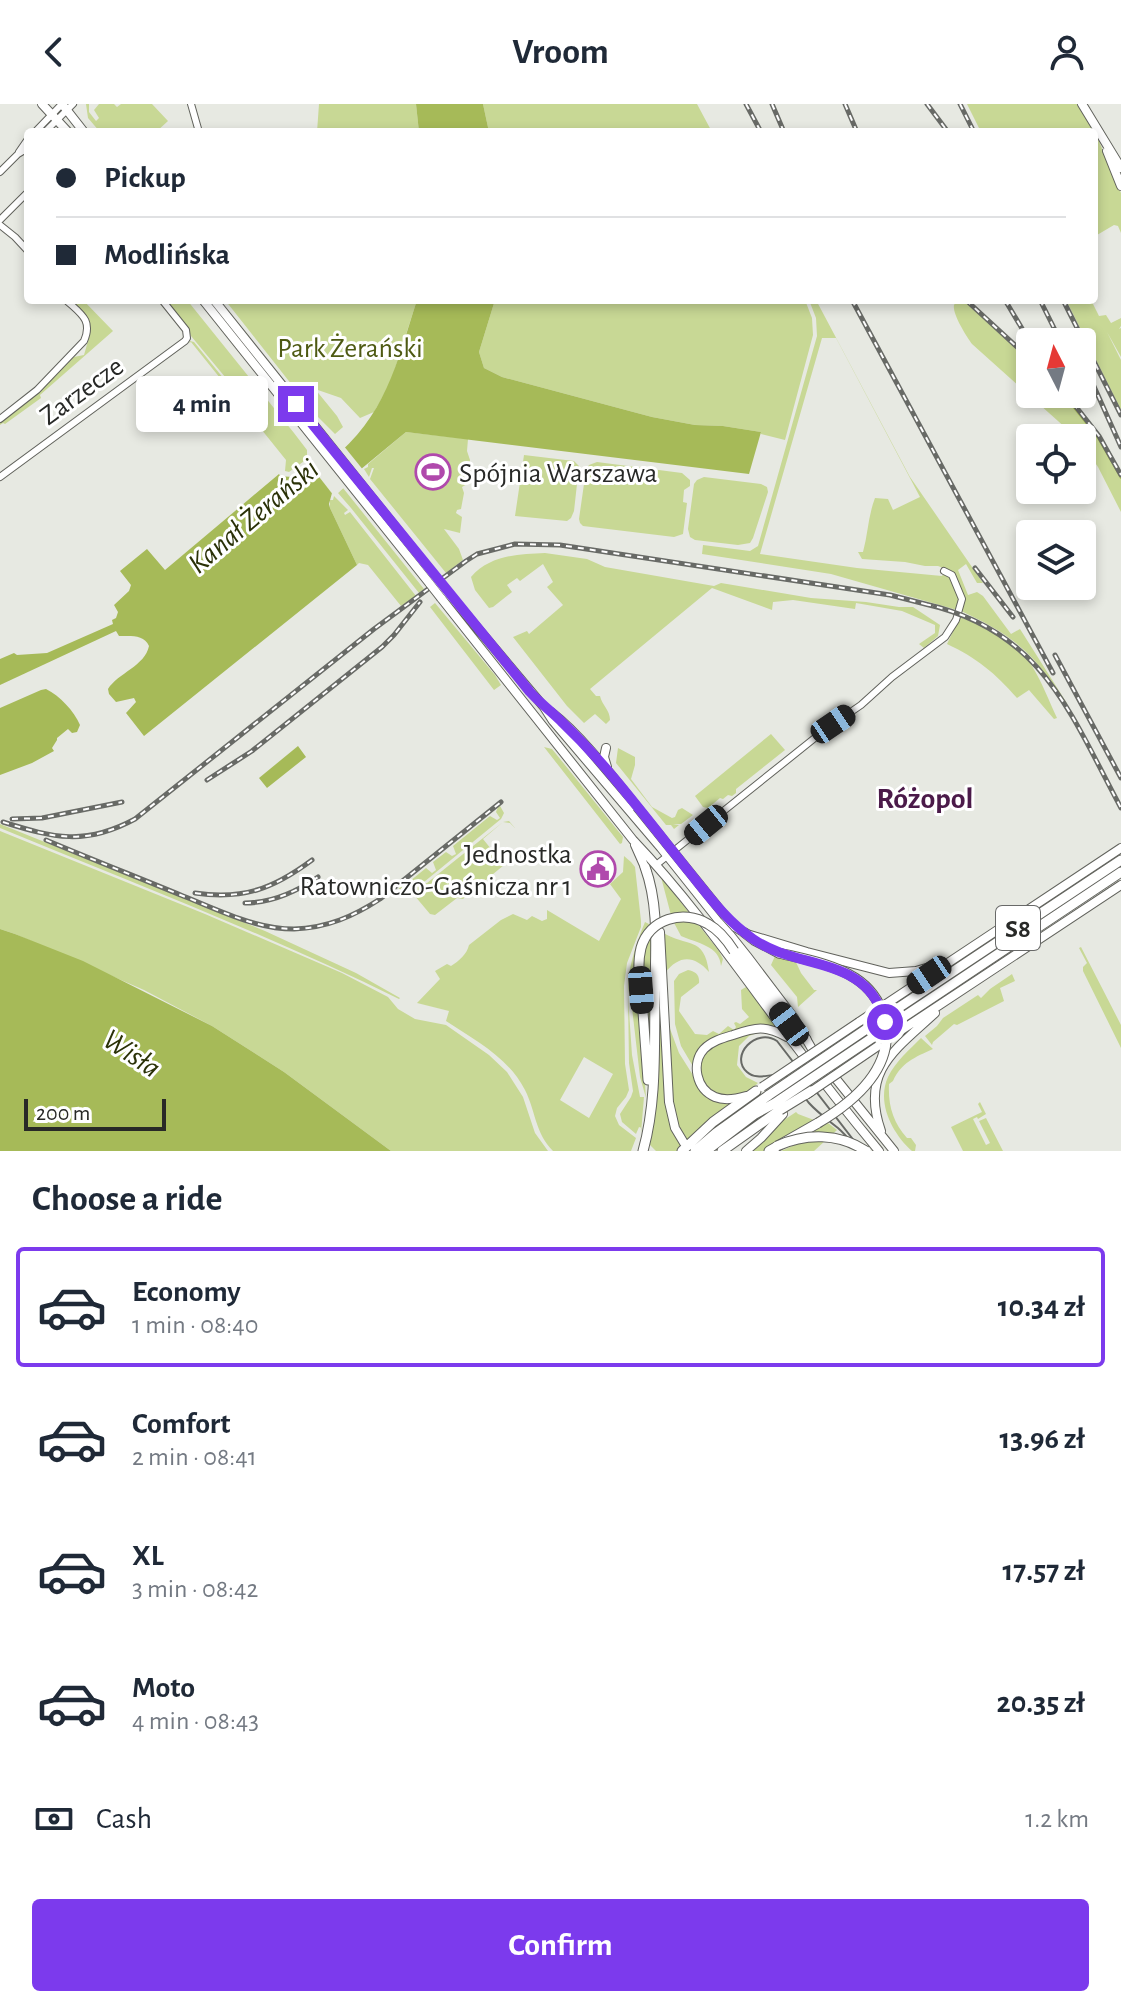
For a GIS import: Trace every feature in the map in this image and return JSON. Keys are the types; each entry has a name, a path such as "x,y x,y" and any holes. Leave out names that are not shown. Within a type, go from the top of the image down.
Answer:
{"highway":[{"name":"S8","path":"921,1004 1121,860"},
{"path":"645,867 653,896 655,922 653,1087 645,1146"},
{"name":"S8","path":"695,1151 777,1105 869,1034 921,1004 1121,872"},
{"path":"649,1128 640,960 645,939 664,921 674,917 690,917 707,923 720,933 789,1024 806,1039"},
{"path":"745,933 779,953 838,970 858,980 877,1000 886,1028 881,1062 860,1092 833,1114 773,1149"},
{"path":"683,1147 759,1089"},
{"path":"719,1151 777,1105 811,1091"},
{"name":"S8","path":"706,1151 755,1114 777,1105"},
{"path":"773,1149 804,1138 828,1136 846,1140 866,1151"}],"main road":[{"path":"42,104 65,128"},
{"path":"1082,104 1096,128"},
{"path":"65,105 81,128"},
{"path":"1098,131 1121,168"},
{"path":"1103,139 1121,186"},
{"path":"206,304 433,582 544,707 667,856 761,973 818,1057 894,1151"},
{"path":"217,304 331,454"},
{"path":"445,596 879,1151"},
{"path":"544,707 561,720 617,781 735,927 797,949 889,973 923,969 968,950 1121,848"},
{"path":"606,748 605,763 617,781"},
{"path":"633,840 655,894 658,912 670,1108 683,1147"},
{"path":"791,1039 768,1028 754,1028 713,1042 701,1053 697,1063 703,1088 711,1095 724,1099 748,1096 921,1004 962,990 1121,885"},
{"path":"887,1143 874,1108 874,1091 882,1068 897,1049 921,1004 968,950"},
{"path":"811,1091 869,1034"},
{"path":"746,1151 761,1138 777,1105"}],"street":[{"path":"191,104 198,128"},
{"path":"48,128 65,105"},
{"path":"40,128 55,117"},
{"path":"0,172 24,145"},
{"path":"18,154 24,150"},
{"path":"24,196 0,223 24,247"},
{"path":"0,419 37,390 79,348 88,333 87,321 70,304"},
{"name":"Zarzecze","path":"0,477 187,338 186,330 165,304"},
{"path":"656,865 945,637 956,620 962,602 960,589 952,575 944,571"}],"green space":[{"path":"86,104 89,104 89,112 96,121 99,118 94,110 99,104 114,104 117,107 121,104 152,104 168,121 160,128 97,128 88,118"},
{"path":"319,104 416,104 419,128 317,128"},
{"path":"483,104 697,104 710,128 488,128"},
{"path":"967,104 1077,104 1092,128 979,128"},
{"path":"1098,139 1121,193 1121,233 1114,225 1098,234"},
{"path":"73,304 87,304 113,331 40,395 41,398 0,425 74,357 84,355 90,327"},
{"path":"167,304 190,304 307,450 307,459 289,472 285,471 286,460 190,341 194,342 258,421 260,419"},
{"name":"Park Żerański","path":"228,304 416,304 390,384 374,412 360,418 341,398 315,389 343,427 335,434 314,413"},
{"path":"494,304 807,304 812,318 813,335 785,440 761,432 652,417 502,377 484,368 479,352"},
{"path":"811,304 818,304 910,477 983,583 977,583 966,564 958,570 968,595 977,592 983,596 1011,634 1020,629 1068,705 1034,660 1018,645 991,626 961,611 964,596 951,571 938,566 862,559 858,552 863,552 875,498 888,499 893,510 920,497 836,338 822,338 760,554 857,568 942,576 944,573 957,591 957,610 831,574 702,554 703,545 750,551 758,546 817,336 816,318"},
{"path":"955,304 968,304 1016,348 1016,383 972,344 955,314"},
{"path":"1068,304 1093,304 1099,316 1106,315 1111,323 1121,318 1121,357 1107,332 1121,360 1121,410 1096,360 1096,328 1080,328"},
{"path":"1043,408 1075,408 1088,424 1061,424"},
{"name":"Spójnia Warszawa","path":"406,432 468,439 470,460 467,484 462,487 461,509 456,513 462,517 460,533 444,529 463,560 446,573 370,479 374,468 369,477 364,469"},
{"path":"1096,435 1121,479 1121,512 1098,467"},
{"path":"524,455 574,461 579,466 574,511 567,521 515,516"},
{"path":"597,462 682,473 690,480 690,486 684,490 683,502 687,503 683,534 674,537 583,526 579,519 586,470"},
{"path":"704,477 767,487 768,492 750,543 738,545 690,537 688,529 694,484"},
{"path":"343,488 424,589 419,593 338,493"},
{"path":"334,496 348,510 345,515 350,512 416,596 401,606 368,565 357,565 330,508 330,500"},
{"path":"545,553 714,586 721,583 811,598 913,607 940,625 938,636 924,648 919,644 935,633 935,625 902,611 856,603 855,609 793,600 773,602 772,610 712,588 590,689 600,696 610,720 606,724 595,714 584,723 513,637 527,631 529,634 563,605 547,587 553,582 543,564 520,581 517,578 507,585 512,592 489,608 475,590 471,577 496,560"},
{"path":"435,603 501,685 494,690 430,607"},
{"path":"960,617 1000,636 1018,649 1039,678 1057,718 1054,719 1029,690 1017,698 985,667 947,644"},
{"path":"771,734 785,750 736,789 732,796 720,798 708,808 703,807 695,796"},
{"path":"544,747 552,749 623,837 622,843 620,844"},
{"path":"618,748 635,757 631,779 652,807 672,818 682,808 693,815 681,824 673,824 679,825 674,829 666,825 616,763"},
{"path":"499,804 504,813 501,819 424,882 411,883 400,890 398,887 402,883 404,886 426,868 432,873 436,870 433,862 446,852 452,856 456,854 453,846 490,816 497,820 500,818 496,812"},
{"path":"503,822 483,839 504,865 463,899 457,898 435,915 430,914 409,889 404,892 411,886 427,883"},
{"path":"0,824 265,931 356,973 400,998 251,931 0,828"},
{"path":"0,831 342,973 388,997 398,1009 415,1019 446,1025 489,1055 507,1072 523,1097 535,1133 548,1151 391,1151 284,1072 212,1026 144,990 0,929"},
{"path":"624,856 635,867 641,927 627,963 624,986 625,1064 629,1090 615,1116 619,1125 636,1138 631,1151 553,1151 539,1130 525,1090 510,1068 446,1021 449,1011 417,1003 440,979 435,971 447,964 454,964 465,954 469,945 513,914 527,920 532,916 542,921 547,919 547,910 599,941 621,899 610,884 623,872","holes":["584,1057 613,1074 589,1118 560,1100"]},
{"path":"661,877 719,951 723,959 721,966 720,959 712,950 681,936 672,919"},
{"path":"645,922 651,925 652,935 651,1066 640,1013 646,1098 640,1077 628,982"},
{"path":"662,932 699,947 707,960 709,972 698,962 687,959 676,963 665,973"},
{"path":"1081,947 1121,1025 1121,1048 1083,971 1087,963"},
{"path":"658,954 666,1102 673,1132 682,1145 677,1151 656,1151 650,1145"},
{"path":"775,956 795,960 801,973 817,990 798,1007 797,997 771,965"},
{"path":"688,970 696,974 699,983 681,997 679,1011 695,1034 707,1035 713,1031 719,1034 728,1026 734,1030 734,1023 740,1024 749,1017 742,1009 741,990 746,987 779,1028 714,1038 694,1068 681,1046 675,1024 674,981 679,974"},
{"path":"1012,974 1015,981 1000,988 1004,1001 954,1024 932,1045 925,1036 943,1018 978,995 981,998"},
{"path":"628,997 632,1055 640,1097 644,1097 641,1128 636,1134 622,1122 620,1114 633,1091 629,1063"},
{"path":"669,1026 679,1053 703,1091 734,1101 687,1140 678,1130 673,1112"},
{"path":"763,1031 749,1036 739,1046 737,1065 746,1077 758,1083 732,1096 720,1095 710,1089 702,1081 699,1071 710,1047"},
{"path":"921,1038 933,1049 904,1065 889,1084 892,1113 902,1132 916,1145 915,1151 912,1151 893,1127 884,1097 888,1077"},
{"path":"980,1102 986,1114 973,1119 986,1145 990,1143 979,1121 986,1118 1003,1151 963,1151 951,1127 982,1112"},
{"path":"796,1112 814,1120 819,1116 837,1130 814,1151 781,1151 799,1143 793,1134 763,1151 751,1151 781,1122"}],"water":[{"path":"416,104 483,104 488,128 419,128"},
{"name":"Kanał Żerański","path":"416,304 494,304 479,352 484,368 502,377 652,417 761,432 749,474 406,432 332,493 330,508 357,565 144,736 126,713 136,702 134,698 116,702 108,689 146,653 149,646 140,638 119,636 116,631 0,685 0,659 14,653 47,653 113,624 112,620 118,612 114,605 131,585 120,571 147,549 165,570 279,474 281,477 302,478 321,468 349,444 377,407"},
{"path":"46,689 74,714 80,725 77,732 72,733 68,729 57,738 52,748 54,751 0,775 0,708"},
{"path":"298,746 306,757 267,788 259,778"},
{"name":"Wisła","path":"0,929 83,961 212,1026 284,1072 391,1151 0,1151"}],"pier":[{"path":"343,445 364,471 334,496 313,469"}],"waterway":[{"path":"1074,408 1098,438 1121,478"}],"tram line":[{"path":"859,1151 806,1100 792,1080 779,1075 757,1076 747,1072 741,1058 747,1045 761,1038 777,1041 862,1151"}],"railway":[{"path":"746,104 759,128"},
{"path":"772,104 782,128"},
{"path":"845,104 855,128"},
{"path":"927,104 945,128"},
{"path":"960,104 972,128"},
{"path":"854,304 1053,673"},
{"path":"970,304 1016,346"},
{"path":"1007,304 1022,328"},
{"path":"1042,304 1054,328"},
{"path":"1065,304 1121,415"},
{"path":"1096,391 1121,447"},
{"path":"1077,408 1099,436 1121,475"},
{"path":"3,822 69,837 100,833 135,819 374,629 466,561 477,554 515,544 560,545 890,595 933,606"},
{"path":"975,568 1013,617"},
{"path":"207,780 252,751 382,647 420,602"},
{"path":"925,604 965,616 998,633 1025,655 1048,680 1067,709 1121,808"},
{"path":"1055,655 1121,778"},
{"path":"12,819 42,818 122,802"},
{"path":"46,840 237,918 265,926 306,928 340,920 380,899 501,802"},
{"path":"195,893 228,895 257,890 312,860"},
{"path":"245,903 283,896 318,877"}],"place":[{"name":"Spójnia Warszawa","path":"433,472"},
{"name":"Jednostka Ratowniczo-Gaśnicza nr 1","path":"598,869"}],"district":[{"name":"Różopol","path":"925,798"}],"route":[{"path":"296,404 530,692 561,720 617,781 730,922 779,953 849,974 877,1000 885,1022"}]}
